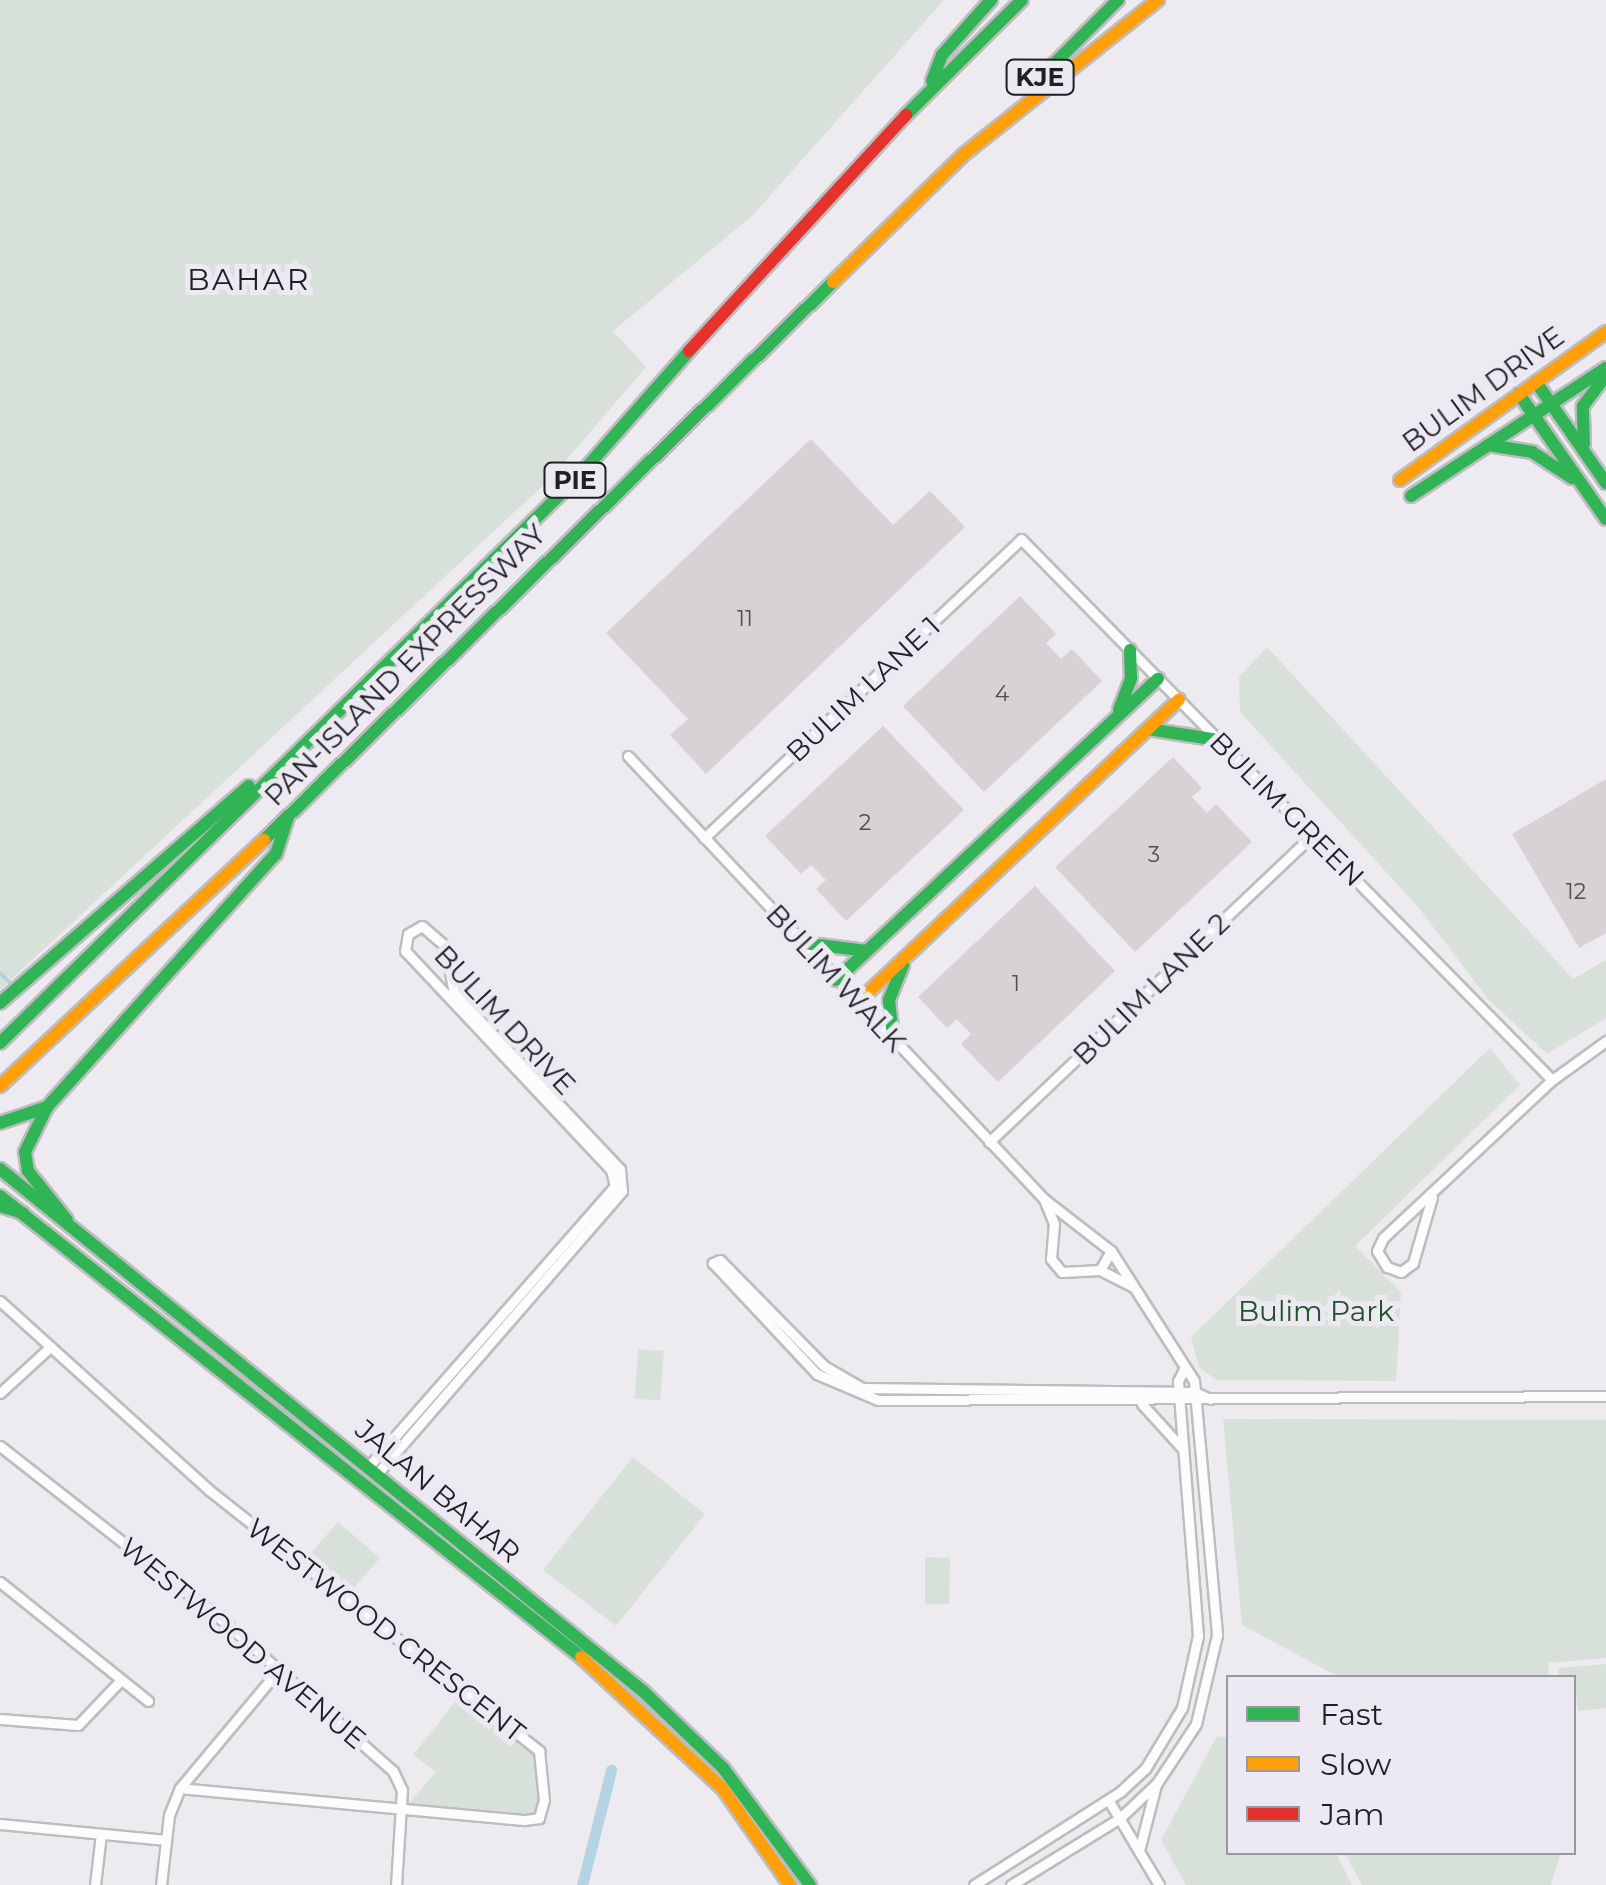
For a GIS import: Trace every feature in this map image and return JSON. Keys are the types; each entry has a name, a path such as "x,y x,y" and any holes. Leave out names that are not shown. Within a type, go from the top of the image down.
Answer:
{"main road":[{"path":"930,86 942,55 991,0"},
{"name":"PAN-ISLAND EXPRESSWAY","path":"0,1043 578,476 930,86 1022,0"},
{"name":"KJE","path":"963,154 1118,0"},
{"name":"PAN-ISLAND EXPRESSWAY","path":"0,1086 288,818 963,154 1158,0"},
{"name":"BULIM DRIVE","path":"1400,480 1606,332"},
{"name":"BULIM DRIVE","path":"1411,496 1606,368"},
{"path":"1588,456 1580,419 1606,376"},
{"path":"1536,382 1606,483"},
{"path":"1519,394 1606,519"},
{"path":"1488,445 1532,452 1581,486"},
{"path":"1112,721 1127,695 1130,650"},
{"path":"836,980 1158,679"},
{"path":"858,1002 1179,700"},
{"path":"1148,729 1218,740"},
{"path":"0,1004 240,792 292,758"},
{"path":"67,1220 28,1171 25,1152 47,1107 276,854 288,818"},
{"path":"803,942 868,951"},
{"path":"893,1038 889,1000 906,958"},
{"path":"0,1123 47,1107"},
{"name":"JALAN BAHAR","path":"0,1170 244,1361 685,1729 810,1885"},
{"name":"JALAN BAHAR","path":"0,1196 632,1697 723,1790 790,1885"},
{"path":"0,1206 23,1213"},
{"path":"235,1380 249,1374 244,1361"}],"street":[{"name":"BULIM DRIVE","path":"1400,480 1411,496"},
{"name":"BULIM GREEN","path":"1021,539 1552,1080"},
{"name":"BULIM LANE 1","path":"704,838 1021,539"},
{"name":"BULIM WALK","path":"628,756 1044,1199 1111,1251 1171,1336 1196,1397"},
{"name":"BULIM LANE 2","path":"990,1142 1312,836"},
{"name":"BULIM DRIVE","path":"422,926 445,946 454,993 620,1169 622,1191 374,1470 614,1186 611,1170 406,951 408,934 422,926"},
{"path":"1432,1197 1414,1263 1402,1272 1387,1268 1377,1250 1383,1238 1432,1197 1552,1080 1606,1042"},
{"name":"BULIM WALK","path":"1044,1199 1054,1224 1052,1259 1062,1272 1100,1270 1136,1290"},
{"path":"1100,1270 1111,1251"},
{"path":"1179,1397 1138,1402 853,1394 817,1374 713,1263 720,1260 824,1366 862,1388 1196,1397 1210,1398 1606,1396"},
{"path":"0,1301 47,1350 0,1393"},
{"name":"WESTWOOD CRESCENT","path":"47,1350 542,1758 539,1818 401,1812 180,1788"},
{"path":"974,1885 1109,1801 1168,1737 1193,1673 1196,1604 1179,1397 1184,1369"},
{"path":"1012,1885 1120,1818 1157,1783 1196,1724 1216,1635 1196,1397"},
{"path":"1138,1402 1167,1423 1182,1450"},
{"name":"WESTWOOD AVENUE","path":"0,1446 221,1619 276,1673 393,1771 401,1812 396,1885"},
{"path":"0,1582 148,1701"},
{"path":"161,1885 166,1840 180,1788 276,1673"},
{"path":"0,1719 78,1725 122,1680"},
{"path":"1139,1851 1157,1783"},
{"path":"1109,1801 1159,1885"},
{"path":"0,1824 166,1840"},
{"path":"95,1885 100,1834"}],"green space":[{"path":"0,0 944,0 752,216 613,331 646,367 549,480 0,990"},
{"path":"1267,647 1573,979 1606,960 1606,1018 1547,1054 1488,999 1418,907 1240,712 1239,677"},
{"name":"Bulim Park","path":"1490,1048 1520,1085 1355,1246 1401,1292 1396,1381 1216,1380 1199,1367 1191,1337"},
{"path":"638,1349 664,1351 660,1400 635,1399"},
{"path":"1223,1419 1606,1420 1606,1658 1548,1663 1549,1675 1335,1675 1242,1625"},
{"path":"633,1457 705,1514 616,1626 543,1570"},
{"path":"338,1522 380,1558 352,1590 310,1554"},
{"path":"925,1557 950,1558 949,1604 925,1604"},
{"path":"1606,1664 1606,1708 1578,1711 1576,1675 1559,1675 1558,1668"},
{"path":"463,1692 537,1749 539,1818 401,1812 436,1772 413,1755"},
{"path":"1217,1736 1226,1738 1226,1855 1337,1855 1352,1885 1186,1885 1161,1840"},
{"path":"1346,1855 1560,1855 1551,1885 1362,1885"}],"building":[{"path":"811,439 893,525 930,491 965,527 706,774 670,735 688,719 606,633"},
{"path":"1020,596 1056,634 1046,643 1061,659 1072,649 1102,681 984,792 903,706"},
{"path":"883,726 964,810 846,921 816,889 826,880 811,865 801,874 765,836"},
{"path":"1173,757 1202,788 1192,797 1207,813 1216,804 1252,842 1135,952 1055,867"},
{"path":"1606,779 1606,933 1579,948 1512,834"},
{"path":"1035,886 1115,971 998,1082 961,1044 971,1034 957,1019 947,1028 918,997"}],"waterway":[{"path":"0,973 10,983"},
{"path":"582,1885 611,1770"}],"traffic: fast":[{"path":"932,81 942,55 991,0"},
{"path":"906,115 1022,0"},
{"path":"1034,84 1118,0"},
{"path":"264,840 833,282"},
{"path":"0,1043 578,477 689,351"},
{"path":"1411,496 1606,368"},
{"path":"1584,444 1583,406 1606,376"},
{"path":"1536,382 1606,483"},
{"path":"1519,394 1606,519"},
{"path":"1488,445 1532,452 1572,478"},
{"path":"1119,710 1131,678 1130,650"},
{"path":"836,980 1158,679"},
{"path":"1148,729 1218,740"},
{"path":"0,1003 249,786"},
{"path":"67,1220 28,1171 25,1152 47,1107 276,854 288,817"},
{"path":"803,943 867,951"},
{"path":"893,1038 889,1000 903,965"},
{"path":"0,1123 47,1107"},
{"path":"0,1169 644,1692 723,1768 810,1885"},
{"path":"0,1196 581,1657"},
{"path":"0,1206 23,1213"}],"traffic: slow":[{"path":"833,282 963,155 1158,0"},
{"path":"1400,480 1606,332"},
{"path":"858,1002 1179,700"},
{"path":"0,1086 264,840"},
{"path":"581,1657 723,1789 790,1885"}],"traffic: jam":[{"path":"689,351 906,115"}],"district":[{"name":"BAHAR","path":"249,280"}]}
